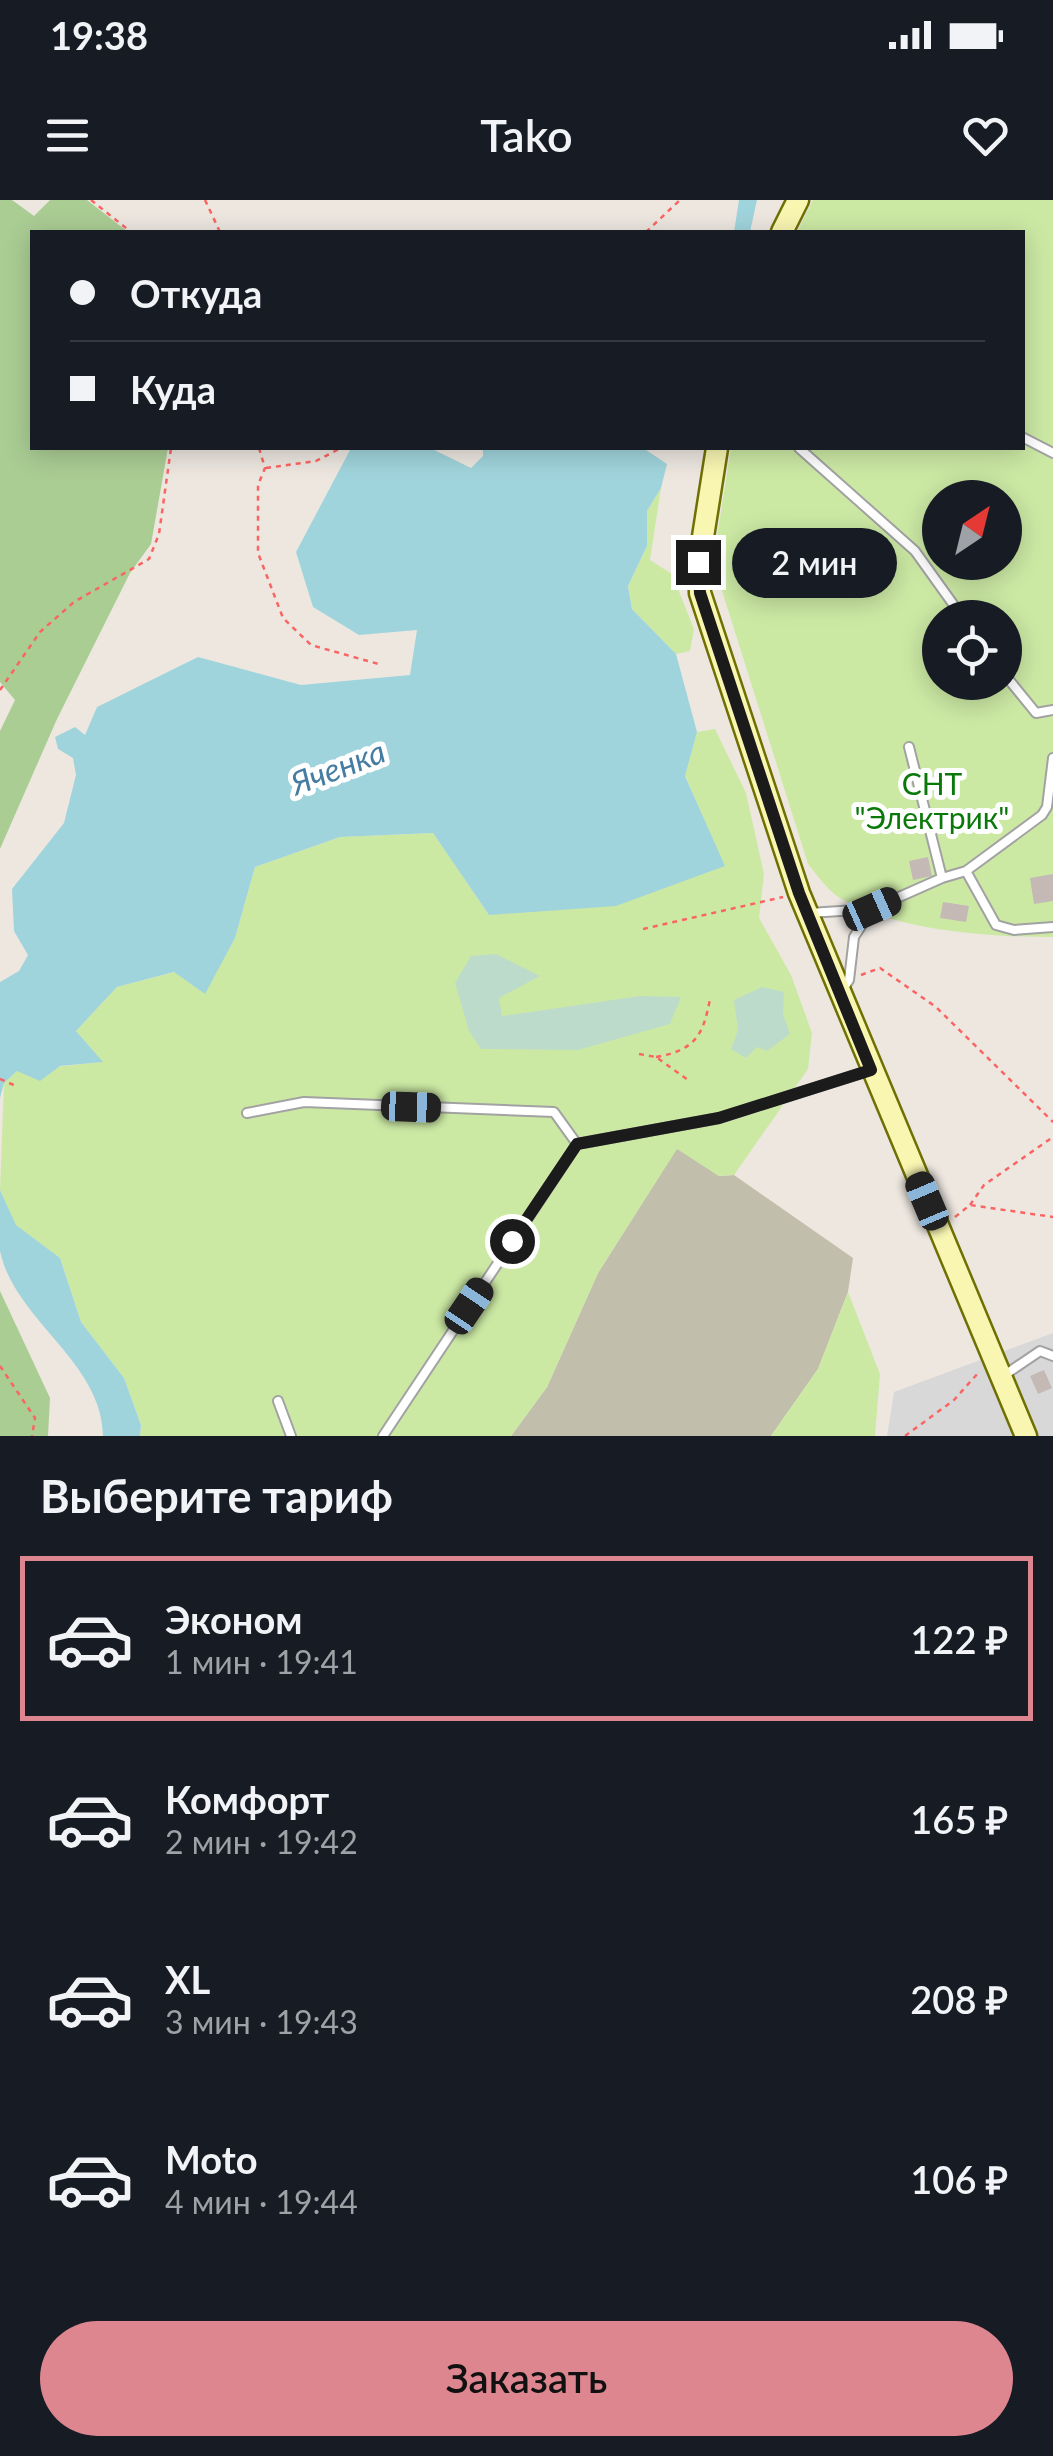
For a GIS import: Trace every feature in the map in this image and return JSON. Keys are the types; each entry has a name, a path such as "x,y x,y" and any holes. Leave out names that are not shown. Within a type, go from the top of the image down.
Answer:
{"street":[{"path":"783,230 798,200"},
{"path":"717,450 698,562 700,593 803,903 844,986 871,1070 1026,1436"}],"lane":[{"path":"1025,439 1053,453"},
{"path":"801,450 915,551 950,600"},
{"path":"1022,696 1036,713 1053,713"},
{"path":"909,748 942,878"},
{"path":"803,903 872,909 942,878 966,872 1050,808 1053,758"},
{"path":"966,872 996,924 1014,930 1053,927"},
{"path":"844,986 854,937 872,909"},
{"path":"383,1436 577,1144 719,1118 871,1070"},
{"path":"248,1113 304,1102 554,1112 577,1144"},
{"path":"998,1366 1040,1352 1053,1356"},
{"path":"278,1401 291,1436"}],"path":[{"path":"90,200 128,230"},
{"path":"206,200 219,230"},
{"path":"648,230 680,200"},
{"path":"0,690 40,632 74,602 149,559 159,534 172,450"},
{"path":"260,450 265,468 258,486 258,552 283,618 311,645 382,665"},
{"path":"265,468 316,461 337,450"},
{"path":"642,929 803,903"},
{"path":"844,986 880,968 936,1007 1053,1122"},
{"path":"639,1054 656,1057 684,1052 703,1034 710,999"},
{"path":"656,1057 688,1080"},
{"path":"0,1079 16,1086"},
{"path":"941,1234 984,1185 1053,1137"},
{"path":"970,1204 1053,1217"},
{"path":"0,1366 35,1418 32,1436"},
{"path":"905,1436 998,1366"}],"shaded area":[{"path":"677,1148 719,1176 734,1175 853,1258 848,1292 818,1369 771,1436 511,1436 547,1387 598,1273"},
{"path":"1053,1333 1053,1436 887,1436 894,1392"}],"green space":[{"path":"0,200 12,200 34,216 50,200 87,200 125,230 30,230 30,450 168,450 151,544 130,573 57,719 0,849 0,731 15,700 0,682"},
{"name":"СНТ \"Электрик\"","path":"813,200 1053,200 1053,937 944,930 888,918 840,898 808,864 713,562 731,450 1025,450 1025,230 798,230"},
{"path":"661,488 650,560 672,574 694,629 690,651 676,654 632,609 628,586 647,546 647,511"},
{"path":"715,729 746,793 764,874 759,918 791,975 812,1033 808,1069 734,1175 719,1176 677,1149 598,1273 547,1387 511,1436 140,1436 141,1425 124,1378 81,1322 60,1258 15,1225 0,1190 4,1083 17,1071 102,1062 76,1031 117,987 175,972 204,993 235,938 255,867 340,837 433,833 489,915 724,866 685,775 697,732"},
{"path":"496,954 540,976 499,998 502,1016 640,996 681,997 670,1024 578,1050 481,1049 469,1031 455,983 471,956"},
{"path":"762,987 784,992 783,1014 790,1034 767,1051 757,1047 746,1058 731,1049 738,1030 734,1000"},
{"path":"0,1291 50,1398 48,1436 0,1436"},
{"path":"848,1292 880,1374 875,1436 771,1436 818,1369"}],"water":[{"path":"739,200 757,200 750,230 734,230"},
{"name":"Яченка","path":"350,450 434,450 471,468 483,456 483,450 646,450 667,464 661,488 647,511 647,546 628,586 632,609 676,654 697,732 685,776 725,866 616,906 489,915 433,833 340,837 255,867 235,938 205,994 174,972 117,987 76,1031 103,1062 60,1066 40,1081 17,1071 4,1083 0,1098 0,982 19,971 28,955 14,931 12,889 64,823 76,775 73,758 58,749 55,737 75,727 85,735 97,707 198,657 301,685 410,675 417,630 359,635 313,607 296,552"},
{"path":"0,1190 16,1225 60,1258 81,1322 124,1378 141,1425 140,1436 103,1436 99,1409 89,1385 22,1299 0,1251"}],"building":[{"path":"928,857 932,876 913,880 909,861"},
{"path":"1053,874 1053,901 1034,904 1030,878"},
{"path":"943,902 969,906 966,922 940,918"},
{"path":"1044,1370 1052,1388 1038,1394 1030,1376"}],"route":[{"path":"512,1241 577,1144 719,1118 871,1070 799,893 700,593 698,562"}]}
